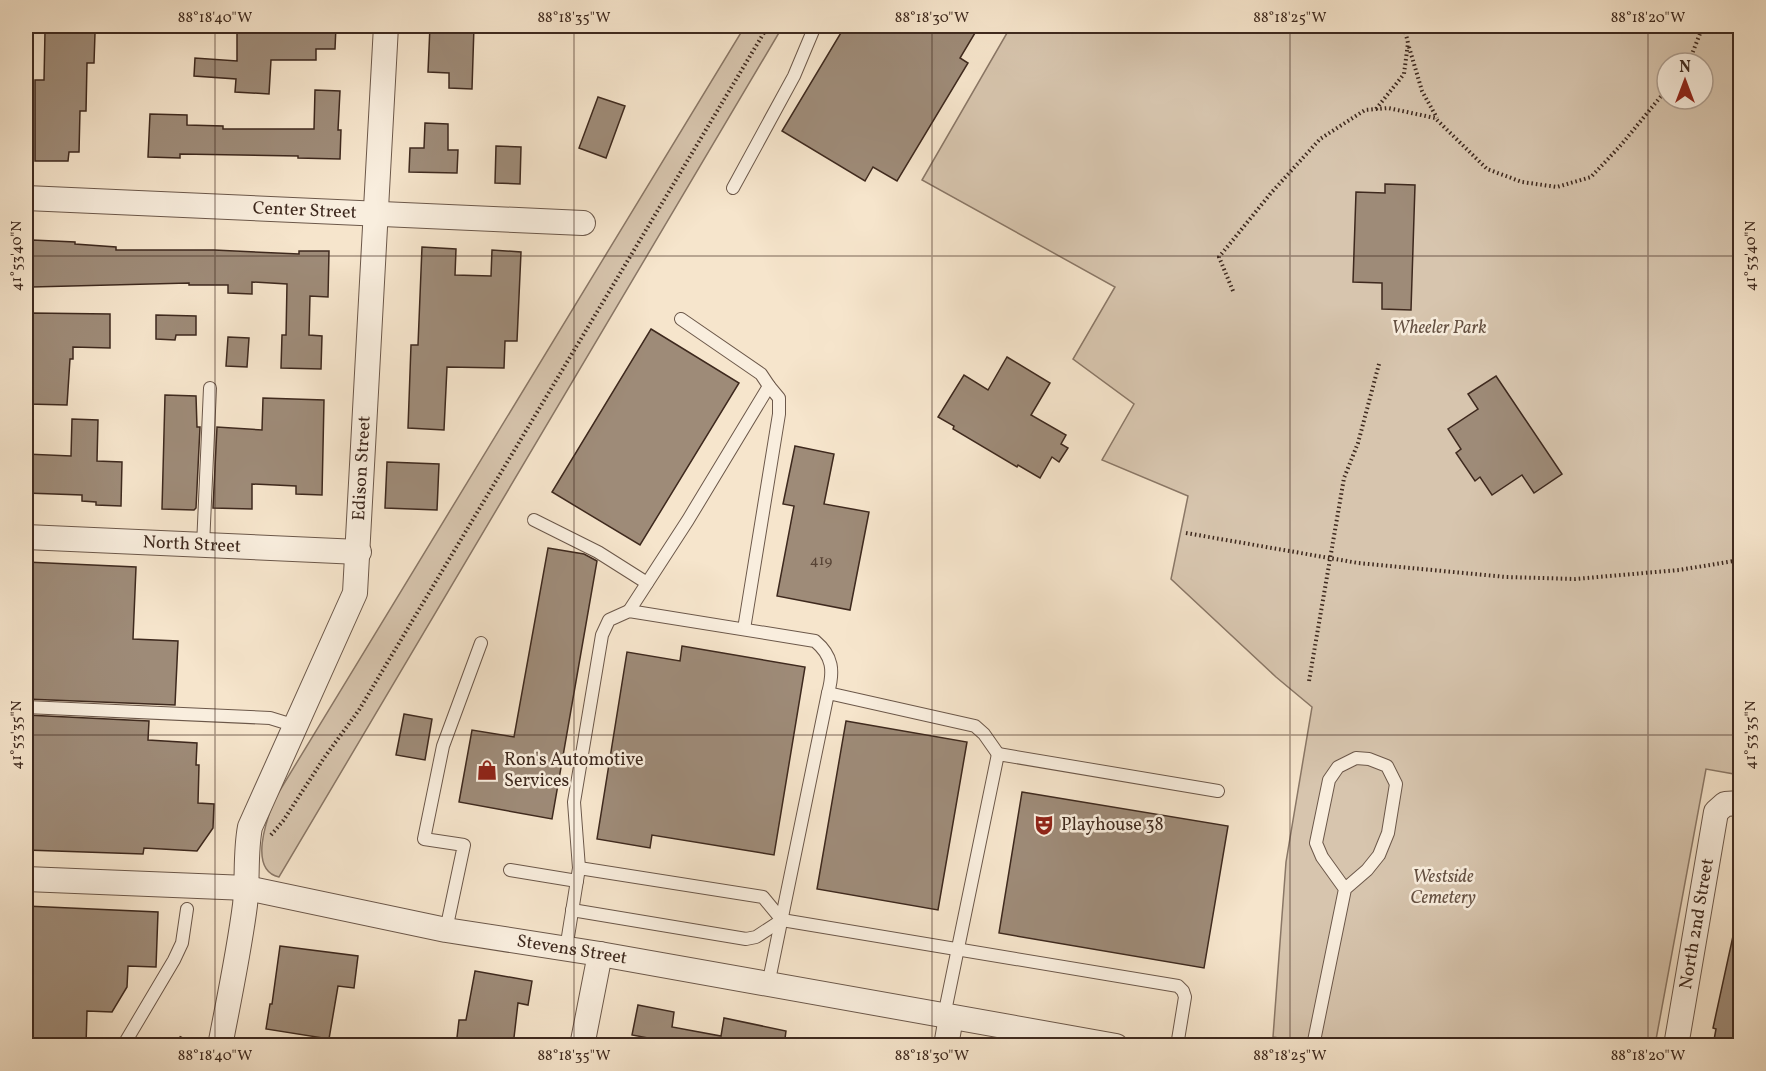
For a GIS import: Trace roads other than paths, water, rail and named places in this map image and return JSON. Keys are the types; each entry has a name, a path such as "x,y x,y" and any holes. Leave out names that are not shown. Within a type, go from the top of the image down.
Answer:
{"street":[{"name":"Edison Street","path":"220,1046 243,922 247,888 247,841 250,828 355,593 386,26"},
{"name":"Center Street","path":"26,198 583,223"},
{"name":"North Street","path":"26,537 359,552"},
{"name":"North 2nd Street","path":"1676,1046 1716,812 1733,803"},
{"name":"Stevens Street","path":"26,879 247,888 446,930 600,954 1116,1046"},
{"path":"582,1046 600,954"},
{"path":"946,1046 948,1017"}],"lane":[{"path":"734,188 794,76 815,26"},
{"path":"681,319 761,374 779,398 779,414 744,629"},
{"path":"566,949 579,868 574,802 602,635 609,620 629,611 688,520 769,386"},
{"path":"203,546 210,388"},
{"path":"534,520 598,552 647,583"},
{"path":"629,611 815,641 826,650 831,664 831,682 768,984"},
{"path":"446,930 464,845 424,839 443,746 481,643"},
{"path":"828,693 975,726 984,734 998,754 1218,791"},
{"path":"26,707 270,718 296,726"},
{"path":"948,1017 957,949 998,754"},
{"path":"1313,1046 1345,889 1367,870 1379,855 1388,833 1396,784 1387,766 1369,759 1356,758 1338,767 1329,780 1316,843 1322,857 1345,889"},
{"path":"579,868 763,897 782,920 1178,986 1185,997 1177,1046"},
{"path":"510,870 577,881"},
{"path":"123,1046 182,943 187,909"},
{"path":"572,910 746,939 756,937 782,920"}],"place":[{"name":"Ron's Automotive Services","path":"487,770"},
{"name":"Playhouse 38","path":"1044,825"}],"park label":[{"name":"Wheeler Park","path":"1439,328"},
{"name":"Westside Cemetery","path":"1443,887"}]}
